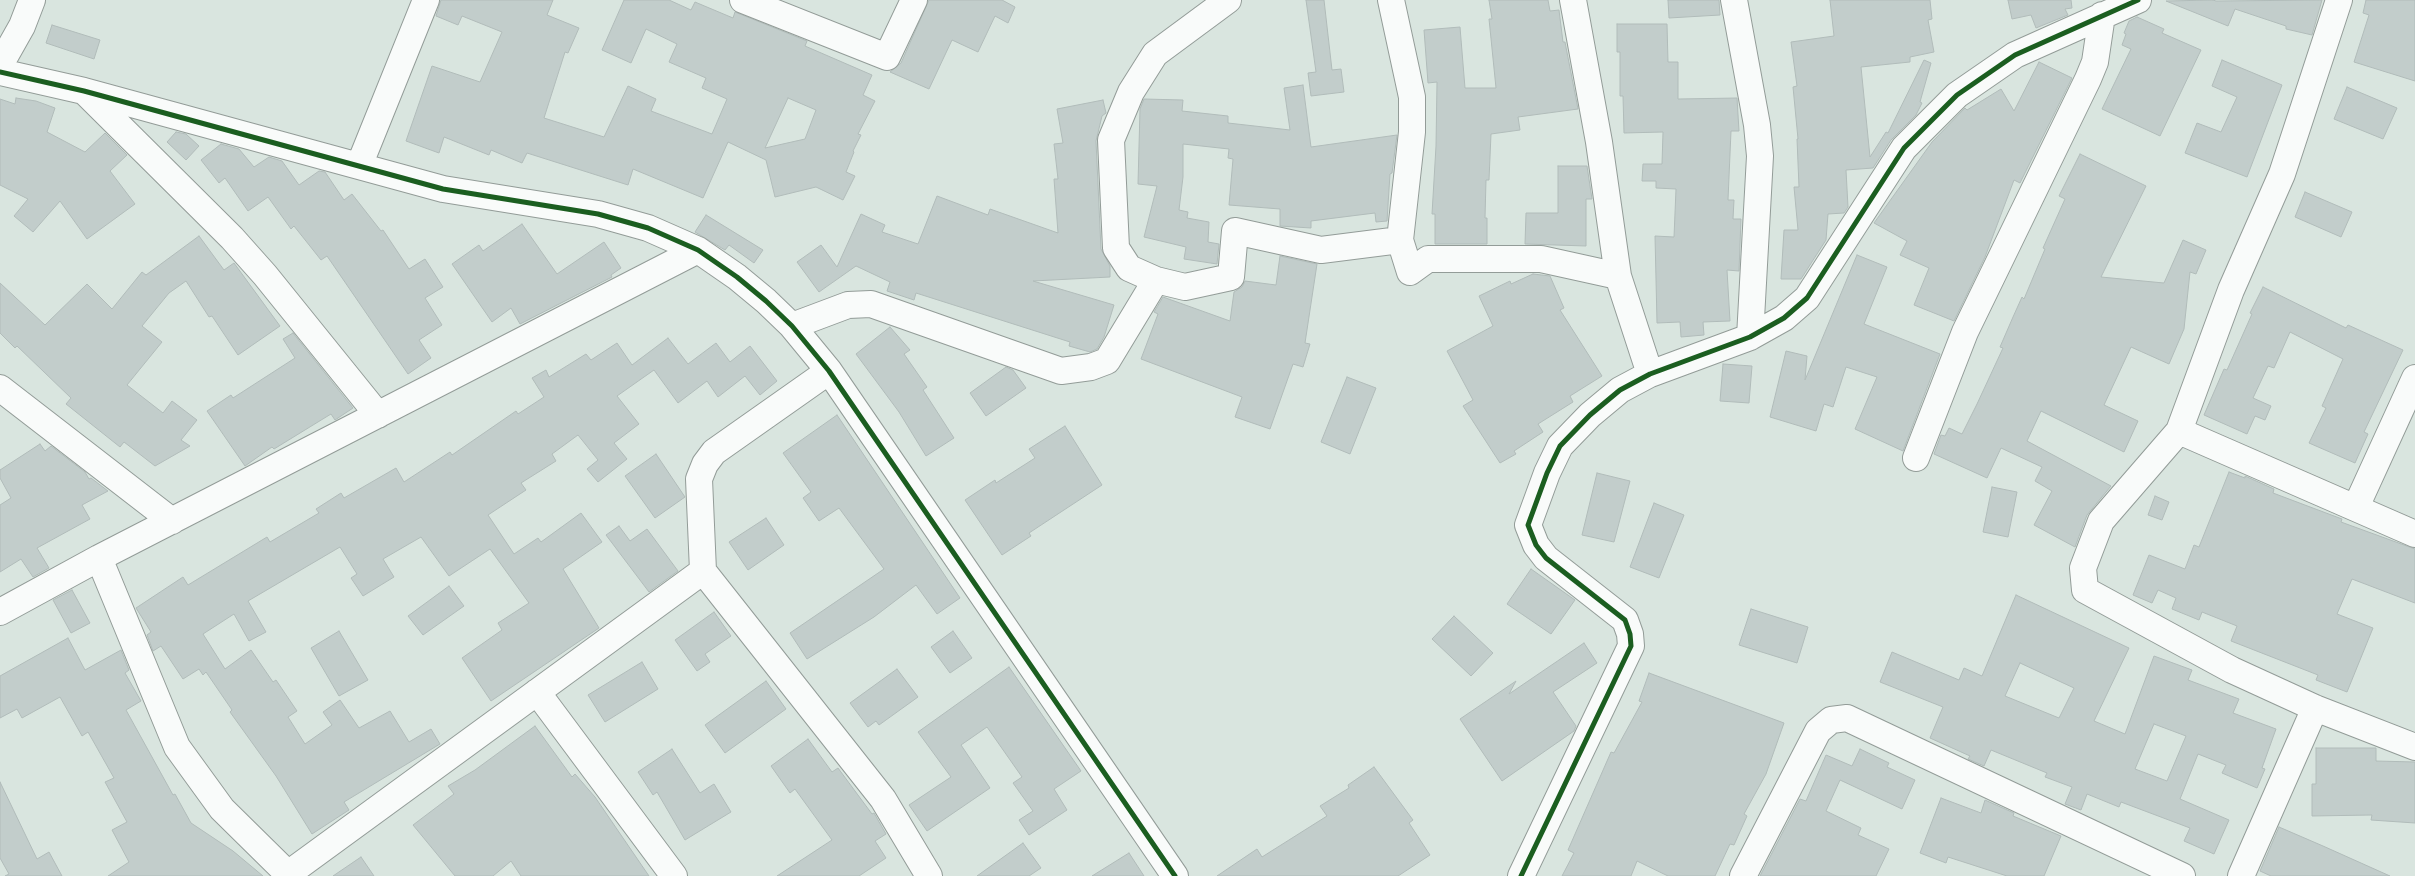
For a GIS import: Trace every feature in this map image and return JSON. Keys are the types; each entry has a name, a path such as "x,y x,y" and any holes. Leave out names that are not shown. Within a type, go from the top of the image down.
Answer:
{"street":[{"path":"0,65 22,26 32,0"},
{"path":"359,166 426,0"},
{"path":"743,0 887,57 914,0"},
{"path":"1228,0 1155,54 1132,92 1111,140 1116,248 1129,268 1156,280 1185,287 1231,277 1236,231 1321,250 1400,240"},
{"path":"1391,0 1412,97 1412,132 1400,240 1410,272 1428,259 1541,259 1618,276"},
{"path":"1574,0 1599,142 1618,276 1650,374"},
{"path":"1734,0 1757,125 1760,156 1750,337"},
{"path":"1521,876 1631,646 1630,634 1625,620 1546,558 1536,545 1528,525 1546,473 1560,446 1590,415 1620,390 1650,374 1750,337 1784,318 1807,298 1904,148 1957,95 2015,56 2138,0"},
{"path":"2339,0 2282,174 2232,290 2180,431 2101,521 2083,568 2085,590 2232,670 2316,708 2415,748"},
{"path":"1916,458 1966,332 2091,70 2102,15"},
{"path":"0,72 84,92 443,189 598,214 648,228 698,250 737,277 792,326 829,371 1175,876"},
{"path":"84,92 232,238 265,275 378,415"},
{"path":"0,612 99,558 698,250"},
{"path":"792,326 848,305 871,304 1061,371 1091,368 1107,360 1156,280"},
{"path":"829,371 714,452 705,464 699,479 703,571 883,799 929,876"},
{"path":"2356,507 2415,378"},
{"path":"0,388 172,521"},
{"path":"2180,431 2415,534"},
{"path":"99,558 177,747 222,809 289,875 703,571"},
{"path":"537,692 674,876"},
{"path":"2241,876 2316,708"},
{"path":"1743,876 1818,732 1831,720 1847,718 2182,876"}],"building":[{"path":"441,0 553,0 547,15 579,28 568,53 565,52 544,118 604,137 628,86 656,99 651,111 712,134 727,99 702,88 706,78 669,62 677,44 646,29 631,63 602,50 624,0 669,0 691,10 695,2 733,18 735,12 807,41 805,46 872,75 863,95 875,101 858,134 861,135 846,172 855,176 843,200 816,187 775,197 766,160 728,142 703,198 633,169 628,185 527,153 522,163 491,150 489,155 444,137 439,153 406,141 432,66 480,82 502,32 462,16 458,25 436,16","holes":["788,98 816,110 805,139 765,148"]},
{"path":"929,0 1002,0 1015,7 1008,23 995,16 978,52 952,40 929,89 890,72 901,63"},
{"path":"1306,0 1324,0 1332,70 1341,69 1344,92 1311,96 1308,73 1316,72"},
{"path":"1489,0 1548,0 1550,11 1559,10 1563,42 1565,42 1578,109 1518,117 1520,130 1491,134 1489,180 1486,180 1485,218 1487,218 1487,244 1435,244 1435,214 1432,214 1437,82 1428,83 1424,30 1460,27 1465,88 1496,88 1489,19 1492,19"},
{"path":"1668,0 1719,0 1720,15 1669,18"},
{"path":"1830,0 1930,0 1932,19 1928,20 1934,52 1910,57 1910,62 1861,67 1870,157 1886,132 1888,133 1924,60 1931,63 1920,102 1922,103 1916,115 1891,140 1873,168 1846,170 1848,207 1844,213 1828,214 1826,240 1801,279 1781,279 1784,230 1798,230 1794,187 1799,187 1798,139 1793,87 1797,86 1791,42 1834,36"},
{"path":"2008,0 2071,0 2072,8 2065,9 2068,15 2036,28 2031,15 2012,19"},
{"path":"2322,0 2312,35 2286,29 2286,26 2235,9 2228,26 2166,1"},
{"path":"2366,0 2415,0 2415,81 2354,62 2369,15 2363,13"},
{"path":"2137,17 2164,29 2162,33 2201,50 2160,136 2102,109 2131,49 2122,45 2126,34 2124,33 2129,21"},
{"path":"1617,24 1667,24 1668,62 1678,62 1678,99 1737,98 1739,131 1731,131 1728,200 1734,200 1733,219 1741,219 1739,271 1727,270 1730,321 1703,322 1704,335 1681,337 1680,322 1657,323 1655,236 1674,237 1676,189 1656,188 1656,181 1642,181 1643,164 1662,164 1663,132 1624,133 1623,96 1620,96 1620,52 1617,52"},
{"path":"52,25 100,40 94,59 46,43"},
{"path":"2222,60 2282,85 2247,177 2185,153 2197,123 2221,132 2237,97 2212,86"},
{"path":"2039,62 2072,78 2020,183 2014,180 1985,257 1954,321 1914,305 1929,268 1900,255 1907,241 1874,223 1932,142 1965,108 1967,110 2001,89 2014,111"},
{"path":"1303,85 1311,147 1397,135 1392,173 1390,174 1387,221 1376,222 1375,213 1311,221 1311,228 1280,226 1280,209 1229,205 1233,159 1228,158 1229,149 1183,144 1183,177 1179,210 1188,212 1187,218 1209,222 1208,242 1219,244 1217,264 1184,259 1186,247 1144,237 1157,186 1138,184 1140,109 1144,99 1183,100 1182,111 1228,116 1228,123 1290,130 1284,88"},
{"path":"2347,87 2397,108 2383,139 2334,119"},
{"path":"16,98 36,101 55,108 47,132 85,152 105,133 127,155 110,171 135,204 87,239 60,201 33,232 14,216 28,199 0,185 0,99 15,104"},
{"path":"1103,100 1106,113 1102,116 1096,141 1101,249 1110,266 1110,277 1033,281 1114,305 1104,337 1097,349 1090,352 1069,346 1070,342 916,293 914,300 887,291 890,282 856,266 819,292 797,262 821,245 837,267 861,214 885,225 882,232 918,244 937,196 988,215 990,209 1058,233 1054,179 1058,179 1054,144 1063,143 1057,109"},
{"path":"176,132 186,134 199,146 186,160 167,142"},
{"path":"221,144 239,149 254,167 269,157 282,161 299,185 319,171 325,172 344,200 352,194 381,231 383,230 409,269 425,259 443,287 425,298 442,325 419,340 431,358 408,374 327,256 321,260 294,226 291,229 268,197 248,211 225,178 219,183 201,160"},
{"path":"2080,154 2146,186 2101,277 2164,283 2183,240 2206,250 2196,274 2190,272 2184,329 2169,364 2131,347 2104,405 2138,421 2124,452 2041,411 2027,441 2111,486 2087,515 2075,547 2034,525 2052,491 2035,481 2042,467 2001,448 1987,478 1934,454 1941,435 1945,436 1949,428 1962,434 1977,404 2003,348 2000,347 2013,317 2022,297 2024,299 2045,249 2043,248 2065,199 2059,196"},
{"path":"1558,166 1587,166 1592,199 1586,199 1586,246 1525,244 1526,213 1558,213"},
{"path":"2305,192 2352,212 2341,237 2295,217"},
{"path":"706,215 763,250 754,263 729,245 725,250 695,232"},
{"path":"522,224 557,274 604,242 621,268 611,275 612,277 520,324 511,308 492,322 452,264 479,245 483,251"},
{"path":"199,236 224,270 234,263 280,326 238,355 212,316 209,317 186,281 169,293 142,326 162,342 127,385 163,413 172,401 197,420 181,440 190,446 155,466 124,442 120,447 66,404 71,398 17,346 15,348 0,333 0,283 45,325 87,284 112,309 142,272 146,275"},
{"path":"1857,255 1887,267 1864,324 1940,354 1903,451 1855,429 1877,377 1846,367 1833,407 1824,404 1816,431 1770,417 1786,351 1807,356 1805,380"},
{"path":"1280,256 1317,264 1305,343 1310,344 1303,367 1293,364 1270,429 1235,417 1242,397 1141,359 1158,314 1154,312 1163,297 1230,321 1234,292 1242,287 1245,281 1276,285"},
{"path":"1533,274 1550,276 1564,308 1560,310 1602,376 1570,396 1573,402 1538,424 1543,432 1514,451 1516,454 1500,463 1463,406 1473,400 1447,351 1493,326 1479,296 1510,281 1511,284"},
{"path":"2263,287 2346,328 2348,325 2403,350 2364,432 2368,434 2355,463 2309,443 2326,408 2322,406 2343,359 2290,332 2274,368 2268,366 2253,398 2271,406 2265,420 2255,416 2247,434 2204,415 2224,369 2227,370 2252,314 2250,313"},
{"path":"890,327 910,350 904,354 927,387 923,390 954,438 926,456 899,412 856,354"},
{"path":"293,333 353,408 335,420 331,414 274,449 272,447 245,466 207,411 231,395 233,398 295,358 283,339"},
{"path":"668,338 688,364 716,343 730,362 750,346 777,381 760,395 745,376 718,397 707,381 678,403 654,370 617,396 639,424 614,443 627,459 598,482 587,469 598,460 578,435 552,454 556,461 521,483 526,490 488,515 514,554 538,538 541,542 581,513 602,542 563,569 599,628 491,701 462,658 502,630 498,623 529,603 490,549 449,576 421,537 383,559 394,577 363,596 351,578 357,574 340,547 248,601 266,632 249,641 234,614 203,634 225,669 251,650 273,682 276,680 297,711 288,717 305,744 332,725 323,712 340,700 359,728 390,711 409,742 431,729 440,744 344,802 349,810 312,834 276,776 230,712 232,710 206,672 203,675 199,669 183,679 161,646 153,651 147,635 151,632 136,608 183,577 188,585 267,537 270,542 319,513 316,509 341,493 344,498 396,468 404,482 450,452 452,455 516,411 518,414 544,397 532,378 546,370 549,377 586,354 591,360 617,343 632,365"},
{"path":"1723,364 1752,366 1749,403 1720,401"},
{"path":"1006,367 1013,370 1026,388 986,416 970,393"},
{"path":"1347,377 1376,388 1350,454 1321,442"},
{"path":"837,415 960,598 937,614 916,585 874,617 807,659 790,633 884,569 839,508 819,521 803,498 811,492 783,453"},
{"path":"1065,426 1102,485 1029,533 1031,536 1002,555 965,500 995,480 996,483 1035,458 1029,449"},
{"path":"40,444 45,451 51,446 85,472 89,479 91,478 108,491 82,505 90,519 37,548 49,568 33,577 21,559 0,572 0,505 11,498 0,478 0,470"},
{"path":"656,454 685,497 655,518 625,476"},
{"path":"2229,472 2245,478 2245,476 2274,489 2273,493 2342,519 2341,522 2415,549 2415,603 2352,579 2337,614 2373,628 2347,692 2316,680 2318,675 2231,641 2237,626 2202,612 2199,620 2172,609 2176,598 2158,590 2152,603 2133,595 2149,555 2185,569 2194,545 2199,547"},
{"path":"1597,473 1630,481 1614,542 1582,535"},
{"path":"1992,487 2017,492 2008,537 1983,532"},
{"path":"2155,496 2169,502 2162,520 2148,515"},
{"path":"1654,503 1684,515 1659,578 1630,567"},
{"path":"766,518 784,545 748,570 729,542"},
{"path":"619,526 630,541 647,529 678,571 649,592 606,535"},
{"path":"1531,569 1575,600 1551,634 1507,604"},
{"path":"449,586 464,606 423,635 408,616"},
{"path":"72,590 90,623 71,633 53,600"},
{"path":"2016,595 2129,648 2094,721 2125,734 2154,656 2192,670 2188,680 2239,699 2233,713 2276,729 2262,768 2265,769 2257,788 2222,773 2226,765 2198,754 2180,799 2229,820 2214,854 2184,841 2190,828 2121,802 2119,807 2087,794 2081,810 2065,804 2072,787 2045,777 2047,773 1991,750 1984,766 1968,759 1970,756 1930,738 1943,707 1880,682 1892,652 1959,680 1964,668 1982,676","holes":["2020,663 2074,688 2059,718 2005,696","2154,724 2186,736 2167,781 2135,769"]},
{"path":"1751,609 1808,627 1797,663 1739,645"},
{"path":"714,612 731,636 705,654 710,662 697,671 675,640"},
{"path":"1454,616 1493,653 1471,676 1432,639"},
{"path":"339,631 368,680 339,696 311,648"},
{"path":"953,631 972,658 950,673 931,647"},
{"path":"68,638 85,670 121,650 129,670 125,673 141,701 126,710 173,795 175,794 191,823 233,851 263,876 108,876 129,862 112,830 127,822 105,782 114,778 88,732 82,736 60,697 22,718 17,709 0,718 0,676"},
{"path":"1584,643 1597,663 1553,692 1576,726 1574,731 1502,781 1460,719 1516,681 1509,694"},
{"path":"642,662 658,689 605,722 588,695"},
{"path":"1009,667 1081,771 1054,789 1067,810 1029,835 1019,820 1033,811 1013,783 1022,777 987,727 961,745 990,788 927,831 909,805 951,777 918,732"},
{"path":"897,669 918,697 879,725 876,721 868,727 850,703"},
{"path":"1649,673 1784,723 1766,774 1744,814 1747,816 1734,845 1730,844 1715,876 1668,876 1637,861 1631,876 1562,876 1574,853 1568,850 1611,752 1614,753 1642,702 1639,701"},
{"path":"766,681 786,709 725,753 705,725"},
{"path":"535,726 572,777 575,774 595,797 649,876 521,876 511,861 493,876 455,876 413,825 454,794 448,786 475,770"},
{"path":"808,739 832,772 838,768 872,814 874,813 886,834 875,841 886,858 859,876 777,876 832,840 795,789 790,793 771,766"},
{"path":"2316,748 2376,748 2376,761 2415,762 2415,823 2371,820 2372,815 2312,816 2312,784 2316,784"},
{"path":"672,749 700,793 714,784 731,812 685,840 657,792 653,795 638,772"},
{"path":"1860,749 1889,763 1887,767 1915,780 1902,809 1840,780 1826,811 1861,828 1858,835 1889,849 1876,876 1760,876 1800,799 1806,801 1826,755 1852,766"},
{"path":"1374,767 1413,820 1409,823 1430,855 1398,876 1217,876 1257,849 1262,857 1327,816 1320,806 1349,788 1348,785"},
{"path":"0,782 37,859 49,852 62,876 5,876 9,874 0,858"},
{"path":"1941,798 1981,813 1985,800 2014,813 2013,816 2061,836 2044,876 2007,876 1948,857 1946,863 1920,853"},
{"path":"2279,827 2390,876 2271,876 2260,871"},
{"path":"1023,843 1041,868 1029,876 977,876"},
{"path":"1129,853 1144,876 1092,876"},
{"path":"361,857 374,876 333,876"}],"cycle path":[{"path":"1521,876 1631,646 1630,634 1625,620 1546,558 1536,545 1528,525 1547,473 1560,446 1590,415 1620,390 1650,374 1750,337 1784,318 1807,298 1904,148 1957,95 2015,55 2138,0"},
{"path":"0,72 84,91 443,189 598,214 648,228 698,250 737,277 766,301 792,326 829,371 1175,876"}]}
